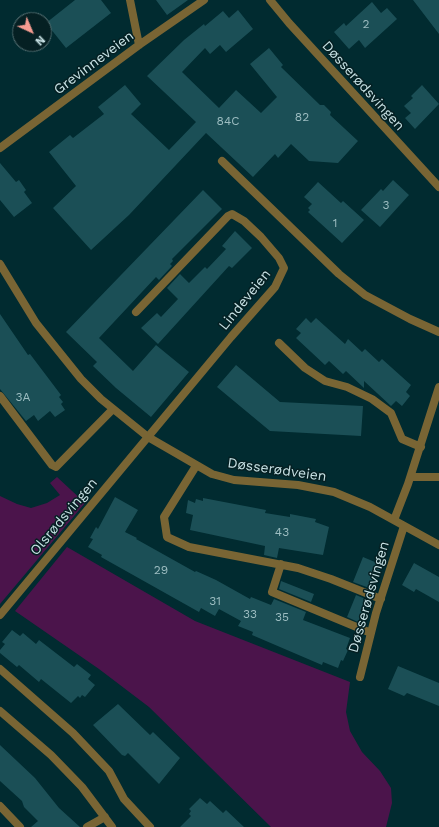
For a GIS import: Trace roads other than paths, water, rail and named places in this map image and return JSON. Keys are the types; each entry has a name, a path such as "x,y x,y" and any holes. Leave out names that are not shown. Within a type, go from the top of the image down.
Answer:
{"street":[{"path":"130,0 139,45"},
{"name":"Grevinneveien","path":"0,148 139,45 204,0"},
{"name":"Døsserødsvingen","path":"270,0 289,23 439,187"},
{"path":"222,161 339,274 365,295 410,319 439,332"},
{"name":"Lindeveien","path":"136,312 228,216 232,214 244,221 261,236 279,258 284,268 275,287 148,437"},
{"name":"Døsserødveien","path":"0,264 51,344 81,379 113,409 148,437 212,474 234,480 298,485 334,492 394,520 439,546"},
{"path":"279,343 305,368 325,381 347,387 372,399 391,413 402,439 421,447"},
{"path":"394,520 411,477 439,387"},
{"path":"0,396 52,465 56,467 113,409"},
{"name":"Olsrødsvingen","path":"0,615 148,437"},
{"path":"196,466 164,517 167,537 189,547 281,564 331,579 381,599"},
{"path":"411,477 439,477"},
{"name":"Døsserødsvingen","path":"360,677 371,633 404,526"},
{"path":"281,564 272,592 371,633"},
{"path":"0,669 73,733 109,771 124,799 150,827"},
{"path":"0,711 52,755 82,787 112,827"},
{"path":"0,806 20,827"},
{"path":"87,827 105,817"}]}
